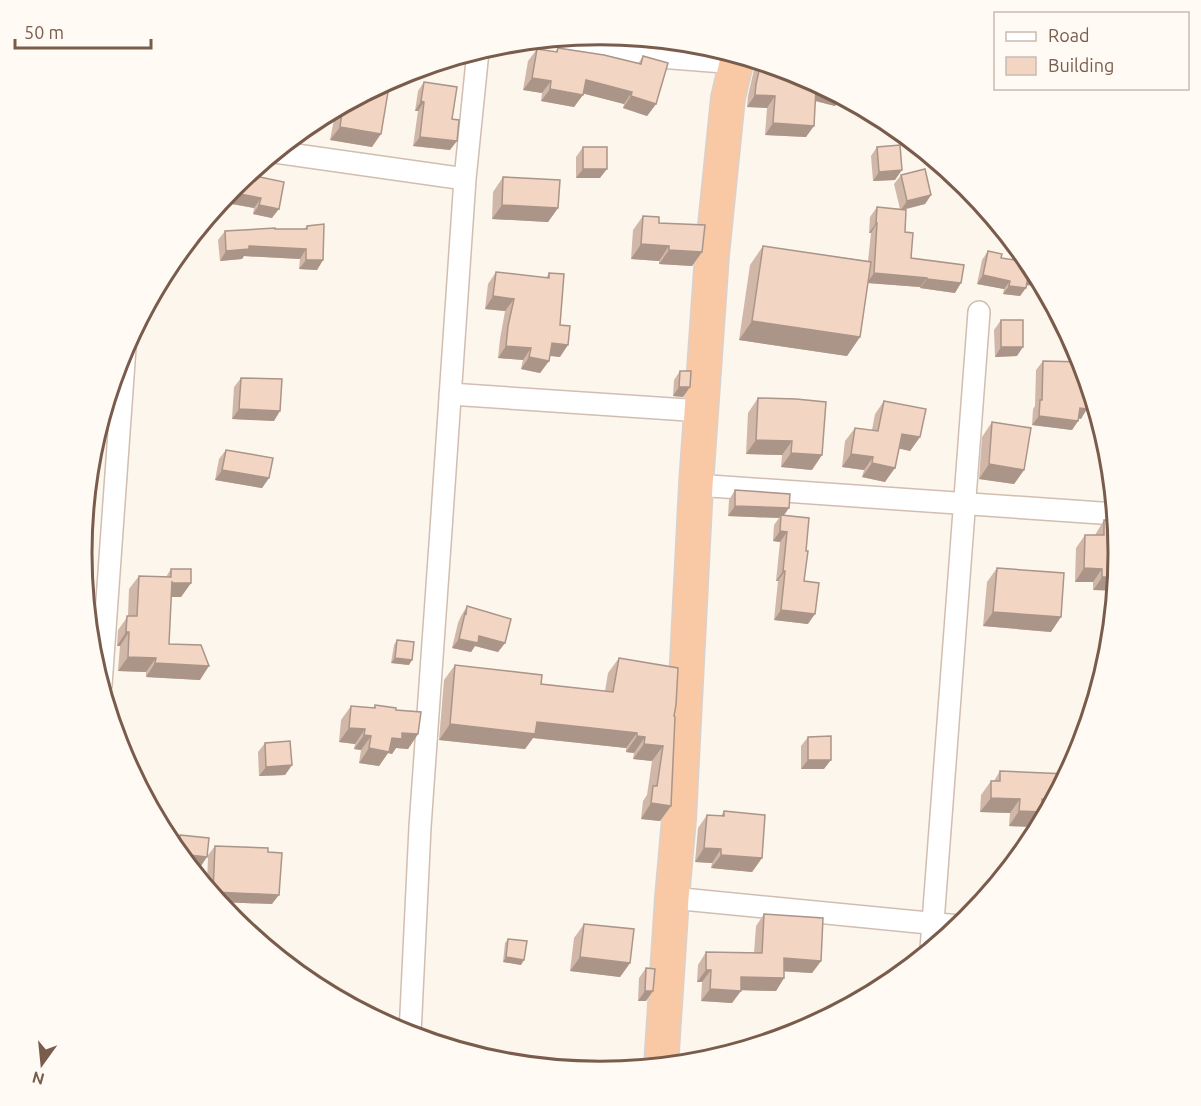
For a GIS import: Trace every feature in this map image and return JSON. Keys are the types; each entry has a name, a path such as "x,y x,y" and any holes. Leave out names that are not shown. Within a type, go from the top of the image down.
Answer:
{"highway":[{"path":"662,1057 679,819 696,485 712,255 728,98 736,63"}],"street":[{"path":"570,50 712,58"},
{"path":"410,1024 420,827 465,179 477,60"},
{"path":"287,154 465,179"},
{"path":"932,938 979,312"},
{"path":"98,624 121,384"},
{"path":"450,394 702,411"},
{"path":"696,485 1106,513"},
{"path":"672,898 946,925"}],"building":[{"path":"558,48 604,55 641,64 643,56 668,63 656,104 631,96 632,92 586,80 583,95 550,89 551,81 532,78 537,49 557,52"},
{"path":"759,70 816,93 814,126 773,123 775,96 755,95"},
{"path":"424,82 457,87 452,119 459,120 457,141 420,137"},
{"path":"388,92 381,134 340,127 341,116"},
{"path":"900,145 902,170 879,172 877,147"},
{"path":"583,147 607,147 607,169 583,169"},
{"path":"925,169 931,195 907,201 901,175"},
{"path":"260,177 284,182 279,209 259,205 261,198 241,194"},
{"path":"503,177 560,180 558,208 502,205"},
{"path":"877,207 906,210 905,232 913,233 911,258 964,265 961,283 874,273"},
{"path":"643,216 659,217 659,223 705,225 702,252 669,250 669,246 641,244"},
{"path":"324,224 323,260 306,260 306,249 249,246 249,249 226,251 225,231 307,229 307,226"},
{"path":"763,246 871,262 860,337 752,321"},
{"path":"988,251 1002,254 1001,258 1015,260 1028,279 1026,288 1009,286 1010,281 983,275"},
{"path":"496,272 549,278 549,273 564,274 560,325 570,326 568,345 552,343 549,361 529,357 531,348 506,346 514,299 493,296"},
{"path":"1001,320 1023,320 1023,347 1001,347"},
{"path":"1043,361 1071,362 1087,408 1080,408 1078,421 1039,416 1040,400 1042,400"},
{"path":"680,371 691,371 690,387 679,387"},
{"path":"241,378 282,379 280,411 239,409"},
{"path":"758,398 826,402 822,455 791,453 792,441 756,440"},
{"path":"884,401 926,409 920,437 902,434 895,468 872,463 873,457 851,454 855,428 878,431"},
{"path":"992,422 1031,428 1024,470 989,464"},
{"path":"226,450 273,458 269,478 222,470"},
{"path":"735,490 790,494 789,508 735,506"},
{"path":"781,515 809,518 804,581 819,583 815,614 781,610 787,532 780,531"},
{"path":"1104,520 1107,520 1107,577 1102,577 1102,569 1084,568 1085,535 1104,535"},
{"path":"997,568 1064,573 1061,617 993,612"},
{"path":"171,569 191,569 191,583 172,583 172,581 169,644 201,645 209,666 155,663 156,658 128,657 127,616 137,616 139,576 171,577"},
{"path":"467,606 511,619 505,643 479,636 478,643 459,639"},
{"path":"397,640 414,642 412,660 395,658"},
{"path":"619,658 678,668 671,806 651,803 653,786 657,786 663,746 644,744 645,737 637,736 637,733 537,722 535,734 450,724 455,665 542,675 541,684 613,692"},
{"path":"375,705 421,712 418,734 402,733 402,739 392,738 389,752 369,748 371,736 364,735 365,729 349,728 351,706 375,708"},
{"path":"831,736 831,760 808,760 808,737"},
{"path":"290,741 292,765 266,767 265,743"},
{"path":"1000,771 1058,774 1044,799 1042,799 1037,812 1019,811 1020,799 991,798 991,781 1000,781"},
{"path":"724,811 765,815 762,858 721,855 721,849 704,848 707,815 724,816"},
{"path":"180,835 209,838 207,857 192,855"},
{"path":"215,846 268,848 268,852 282,853 279,895 223,892 213,881"},
{"path":"764,914 823,918 821,961 784,958 784,978 741,977 741,991 710,989 711,970 706,970 706,952 762,953"},
{"path":"584,924 634,929 630,963 580,957"},
{"path":"508,939 527,941 524,960 506,957"},
{"path":"646,968 655,969 653,991 645,991"}]}
